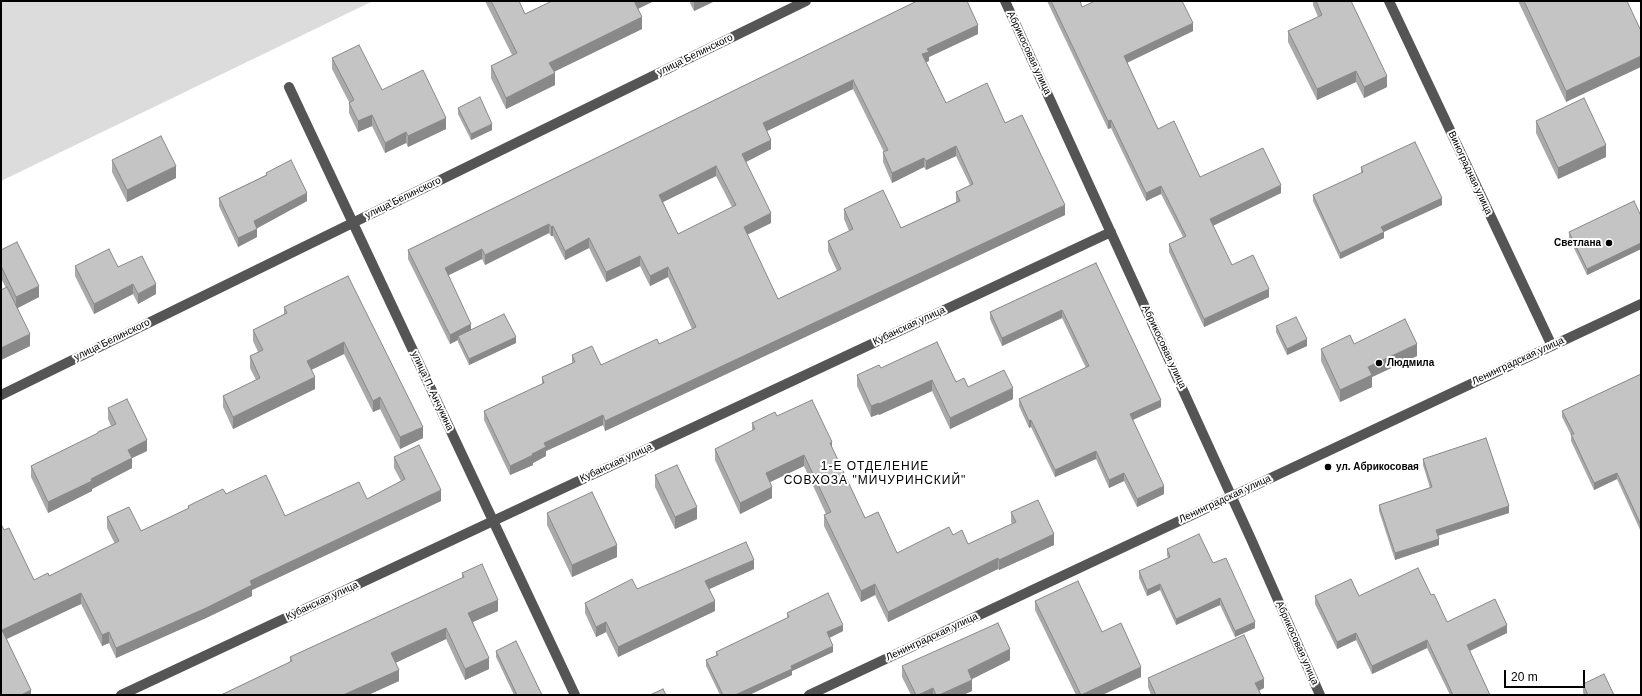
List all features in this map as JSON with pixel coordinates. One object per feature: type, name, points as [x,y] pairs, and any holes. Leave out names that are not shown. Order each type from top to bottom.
[{"type":"street","name":"улица Белинского","points":[[1,395],[806,1]]},
{"type":"street","name":"Абрикосовая улица","points":[[1005,1],[1232,496],[1320,695]]},
{"type":"street","name":"Виноградная улица","points":[[1389,1],[1552,346]]},
{"type":"street","name":"улица П. Анчукина","points":[[288,87],[575,695]]},
{"type":"street","name":"Кубанская улица","points":[[121,695],[1111,232]]},
{"type":"street","name":"Ленинградская улица","points":[[809,695],[1641,304]]},
{"type":"shaded area","points":[[1,1],[373,1],[1,181]]},
{"type":"building","points":[[491,1],[519,1],[525,14],[552,1],[634,1],[642,17],[549,63],[555,73],[506,98],[491,66],[517,53]]},
{"type":"building","points":[[917,1],[967,1],[978,25],[927,49],[929,52],[922,54],[946,103],[987,83],[1005,123],[1022,115],[1065,205],[605,421],[603,415],[544,443],[546,447],[510,466],[484,411],[544,383],[542,377],[575,362],[572,355],[592,346],[601,365],[657,339],[659,344],[696,327],[668,267],[650,276],[640,256],[606,272],[589,238],[565,251],[553,226],[551,227],[549,224],[485,255],[482,249],[445,268],[471,324],[450,335],[408,250]],"holes":[[[853,80],[888,150],[883,152],[892,173],[924,158],[926,161],[956,146],[973,184],[956,192],[960,201],[901,228],[883,190],[844,209],[853,229],[828,241],[841,269],[778,299],[744,227],[771,213],[742,154],[771,140],[763,123]],[[716,166],[736,205],[678,234],[659,195]]]},
{"type":"building","points":[[1051,1],[1080,1],[1082,7],[1095,1],[1182,1],[1193,23],[1124,56],[1158,129],[1174,121],[1200,177],[1263,148],[1281,185],[1210,219],[1232,265],[1253,255],[1269,289],[1204,319],[1169,244],[1186,236],[1161,186],[1146,193],[1111,120],[1108,121]]},
{"type":"building","points":[[1316,1],[1351,1],[1387,76],[1364,87],[1356,71],[1317,89],[1288,31],[1322,15]]},
{"type":"building","points":[[1524,1],[1627,1],[1641,31],[1641,56],[1566,91]]},
{"type":"building","points":[[359,45],[382,90],[423,70],[446,118],[408,136],[406,132],[385,143],[372,115],[358,121],[349,103],[354,100],[332,58]]},
{"type":"building","points":[[480,97],[492,124],[471,134],[458,108]]},
{"type":"building","points":[[1584,98],[1606,145],[1558,168],[1536,121]]},
{"type":"building","points":[[161,136],[176,166],[127,190],[112,160]]},
{"type":"building","points":[[1415,142],[1442,198],[1381,227],[1384,232],[1340,253],[1313,195],[1363,172],[1361,167]]},
{"type":"building","points":[[291,160],[307,193],[254,221],[257,229],[238,238],[219,198],[267,175],[266,173]]},
{"type":"building","points":[[1634,201],[1641,216],[1641,243],[1587,269],[1569,232]]},
{"type":"building","points":[[17,242],[39,286],[16,297],[1,266],[1,250]]},
{"type":"building","points":[[109,249],[118,267],[142,256],[156,284],[138,294],[133,284],[94,304],[75,266]]},
{"type":"building","points":[[1096,263],[1161,400],[1130,414],[1164,486],[1137,499],[1124,473],[1109,480],[1096,451],[1055,470],[1031,420],[1029,421],[1019,399],[1089,366],[1062,310],[1002,338],[990,312]]},
{"type":"building","points":[[348,276],[423,427],[400,437],[380,397],[373,401],[344,342],[307,361],[315,377],[233,417],[223,396],[260,378],[250,356],[263,350],[253,330],[287,313],[284,307]]},
{"type":"building","points":[[7,287],[30,334],[1,348],[1,290]]},
{"type":"building","points":[[504,314],[516,337],[469,359],[458,336]]},
{"type":"building","points":[[1296,317],[1307,339],[1287,349],[1276,326]]},
{"type":"building","points":[[1405,319],[1417,344],[1368,367],[1372,375],[1340,390],[1321,349],[1350,335],[1354,344]]},
{"type":"building","points":[[937,342],[956,382],[964,378],[968,387],[1004,370],[1013,388],[950,418],[932,380],[879,404],[871,406],[857,375],[879,365],[881,368]]},
{"type":"building","points":[[1641,374],[1641,525],[1617,473],[1594,483],[1571,434],[1574,434],[1562,411]]},
{"type":"building","points":[[127,399],[147,440],[128,450],[132,458],[91,479],[92,481],[48,502],[31,466],[116,424],[108,408]]},
{"type":"building","points":[[812,400],[865,518],[878,512],[897,553],[949,527],[953,535],[962,530],[968,544],[1016,522],[1011,512],[1038,500],[1054,534],[999,560],[998,558],[888,612],[875,584],[861,591],[824,515],[831,512],[804,455],[766,473],[772,487],[740,503],[715,449],[755,429],[752,423],[775,412],[777,416]]},
{"type":"building","points":[[1486,438],[1509,506],[1436,530],[1439,539],[1395,553],[1379,505],[1432,487],[1423,459]]},
{"type":"building","points":[[419,445],[441,490],[250,581],[252,585],[206,608],[116,648],[109,632],[102,635],[81,593],[2,630],[31,690],[21,695],[1,695],[1,524],[4,530],[9,528],[34,580],[48,573],[49,576],[119,541],[107,517],[129,507],[141,531],[189,508],[188,506],[223,489],[226,494],[266,475],[285,516],[359,482],[367,499],[405,479],[394,457]]},
{"type":"building","points":[[677,465],[697,507],[675,517],[655,475]]},
{"type":"building","points":[[592,492],[617,545],[572,565],[547,513]]},
{"type":"building","points":[[1199,534],[1213,563],[1226,558],[1255,622],[1235,631],[1220,598],[1176,619],[1160,584],[1147,590],[1139,571],[1170,557],[1167,549]]},
{"type":"building","points":[[746,542],[754,560],[705,581],[715,601],[618,647],[606,622],[596,627],[585,603],[632,579],[637,589]]},
{"type":"building","points":[[482,564],[498,600],[468,613],[489,658],[465,669],[446,628],[391,653],[399,670],[343,695],[221,695],[292,661],[290,657],[464,577],[462,573]]},
{"type":"building","points":[[1418,568],[1431,595],[1434,594],[1447,622],[1495,599],[1507,625],[1467,645],[1490,695],[1453,695],[1427,640],[1372,666],[1356,633],[1337,642],[1315,596],[1351,579],[1359,596]]},
{"type":"building","points":[[1078,581],[1102,632],[1121,623],[1141,667],[1081,695],[1035,601]]},
{"type":"building","points":[[828,593],[843,625],[827,632],[833,646],[791,666],[792,669],[735,695],[723,695],[706,660],[718,655],[716,652],[789,617],[787,613]]},
{"type":"building","points":[[998,623],[1010,649],[968,670],[972,680],[939,695],[936,695],[933,688],[916,695],[902,666]]},
{"type":"building","points":[[1244,635],[1264,679],[1255,683],[1261,695],[1156,695],[1148,678]]},
{"type":"building","points":[[516,641],[542,695],[517,695],[496,651]]},
{"type":"building","points":[[1604,674],[1614,695],[1588,695],[1583,684]]},
{"type":"building","points":[[663,689],[666,695],[650,695]]},
{"type":"place","name":"Светлана","points":[[1609,243]]},
{"type":"place","name":"Людмила","points":[[1379,363]]},
{"type":"place","name":"ул. Абрикосовая","points":[[1328,467]]},
{"type":"district","name":"1-Е ОТДЕЛЕНИЕ СОВХОЗА \"МИЧУРИНСКИЙ\"","points":[[875,474]]}]
